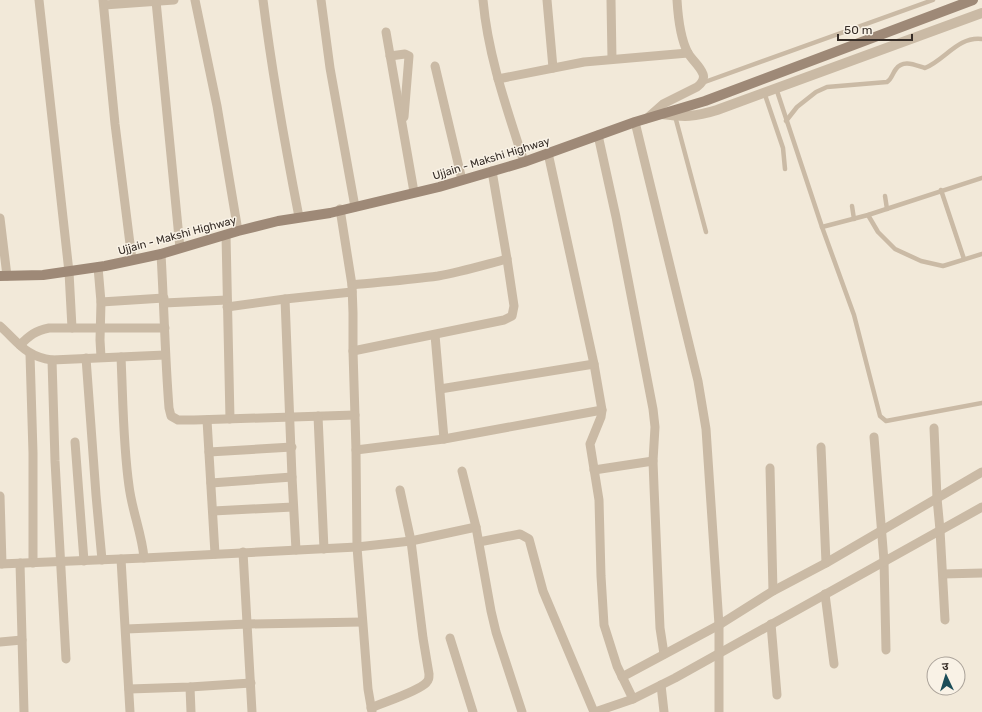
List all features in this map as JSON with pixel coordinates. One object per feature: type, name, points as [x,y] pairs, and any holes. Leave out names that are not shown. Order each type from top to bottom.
[{"type":"main road","name":"Ujjain - Makshi Highway","points":[[3,276],[43,276],[98,267],[161,254],[238,231],[299,217],[330,213],[340,209],[355,207],[439,187],[524,162],[635,122],[704,102],[973,0]]},
{"type":"street","points":[[39,0],[69,272],[72,328]]},
{"type":"street","points":[[132,260],[117,146],[103,2],[174,0]]},
{"type":"street","points":[[195,0],[217,106],[238,231]]},
{"type":"street","points":[[263,0],[277,95],[299,217]]},
{"type":"street","points":[[321,0],[330,68],[355,207]]},
{"type":"street","points":[[483,0],[490,49],[524,162]]},
{"type":"street","points":[[547,0],[553,68]]},
{"type":"street","points":[[611,0],[612,59]]},
{"type":"street","points":[[645,120],[663,104],[702,83],[703,74],[688,52],[681,32],[677,0]]},
{"type":"street","points":[[156,1],[180,248]]},
{"type":"street","points":[[662,114],[687,117],[701,115],[982,13]]},
{"type":"street","points":[[386,32],[414,192]]},
{"type":"street","points":[[498,79],[553,68],[612,59],[688,52]]},
{"type":"street","points":[[390,56],[405,54],[409,56],[404,128]]},
{"type":"street","points":[[435,66],[462,180]]},
{"type":"street","points":[[635,122],[698,381],[707,444],[719,625],[719,712]]},
{"type":"street","points":[[598,135],[616,217],[653,409],[655,427],[653,461],[660,628],[664,654]]},
{"type":"street","points":[[548,153],[594,364],[602,410],[601,418],[590,444],[599,500],[604,625],[608,643],[633,699]]},
{"type":"street","points":[[353,351],[504,320],[512,316],[514,306],[492,171]]},
{"type":"street","points":[[340,209],[352,288],[357,547],[362,622],[372,710],[418,688],[429,679],[411,541],[400,490]]},
{"type":"street","points":[[0,218],[3,276]]},
{"type":"street","points":[[226,235],[230,419]]},
{"type":"street","points":[[161,254],[165,355],[169,408],[171,416],[178,420],[207,420],[355,415]]},
{"type":"street","points":[[101,302],[164,300],[227,303],[286,299],[438,276],[468,270],[507,259]]},
{"type":"street","points":[[98,267],[101,302],[101,358]]},
{"type":"street","points":[[286,299],[293,507],[296,550]]},
{"type":"street","points":[[0,326],[20,346],[30,354],[40,359],[52,360],[165,355]]},
{"type":"street","points":[[20,346],[30,335],[38,330],[49,328],[165,328]]},
{"type":"street","points":[[435,335],[444,439]]},
{"type":"street","points":[[30,354],[33,461],[32,563]]},
{"type":"street","points":[[121,357],[129,485],[135,518],[143,544],[144,558]]},
{"type":"street","points":[[86,358],[102,560]]},
{"type":"street","points":[[52,360],[54,453],[66,659]]},
{"type":"street","points":[[440,389],[594,364]]},
{"type":"street","points":[[356,450],[444,439],[602,410]]},
{"type":"street","points":[[318,416],[324,549]]},
{"type":"street","points":[[207,420],[215,554]]},
{"type":"street","points":[[934,428],[945,620]]},
{"type":"street","points":[[874,437],[884,561],[886,650]]},
{"type":"street","points":[[75,442],[84,561]]},
{"type":"street","points":[[210,452],[292,447]]},
{"type":"street","points":[[821,447],[826,563]]},
{"type":"street","points":[[594,470],[653,461]]},
{"type":"street","points":[[770,468],[773,591]]},
{"type":"street","points":[[462,471],[476,527],[494,625],[522,712]]},
{"type":"street","points":[[622,677],[719,625],[773,591],[826,563],[982,472]]},
{"type":"street","points":[[211,483],[292,478]]},
{"type":"street","points":[[0,496],[1,564],[357,547],[411,541],[476,527]]},
{"type":"street","points":[[213,511],[293,507]]},
{"type":"street","points":[[479,542],[520,534],[529,539],[543,591],[595,712],[633,699],[661,685],[982,507]]},
{"type":"street","points":[[243,552],[252,712]]},
{"type":"street","points":[[121,559],[130,712]]},
{"type":"street","points":[[20,563],[24,712]]},
{"type":"street","points":[[943,574],[982,573]]},
{"type":"street","points":[[825,594],[834,664]]},
{"type":"street","points":[[126,628],[362,622]]},
{"type":"street","points":[[771,624],[777,695]]},
{"type":"street","points":[[450,638],[473,712]]},
{"type":"street","points":[[0,642],[22,640]]},
{"type":"street","points":[[129,689],[251,683]]},
{"type":"street","points":[[661,685],[664,712]]},
{"type":"street","points":[[190,687],[191,712]]},
{"type":"lane","points":[[702,83],[838,36],[933,0]]},
{"type":"lane","points":[[786,121],[797,106],[816,92],[827,87],[887,82],[891,79],[896,68],[900,65],[906,63],[925,68],[963,42],[978,38],[982,39]]},
{"type":"lane","points":[[776,88],[822,227],[854,315],[880,416],[886,421],[982,403]]},
{"type":"lane","points":[[764,92],[783,148],[785,168]]},
{"type":"lane","points":[[675,116],[706,232]]},
{"type":"lane","points":[[822,227],[868,215],[941,190],[982,178]]},
{"type":"lane","points":[[941,190],[964,259]]},
{"type":"lane","points":[[885,196],[887,209]]},
{"type":"lane","points":[[852,206],[854,219]]},
{"type":"lane","points":[[868,215],[878,232],[895,249],[921,261],[943,266],[982,254]]}]
